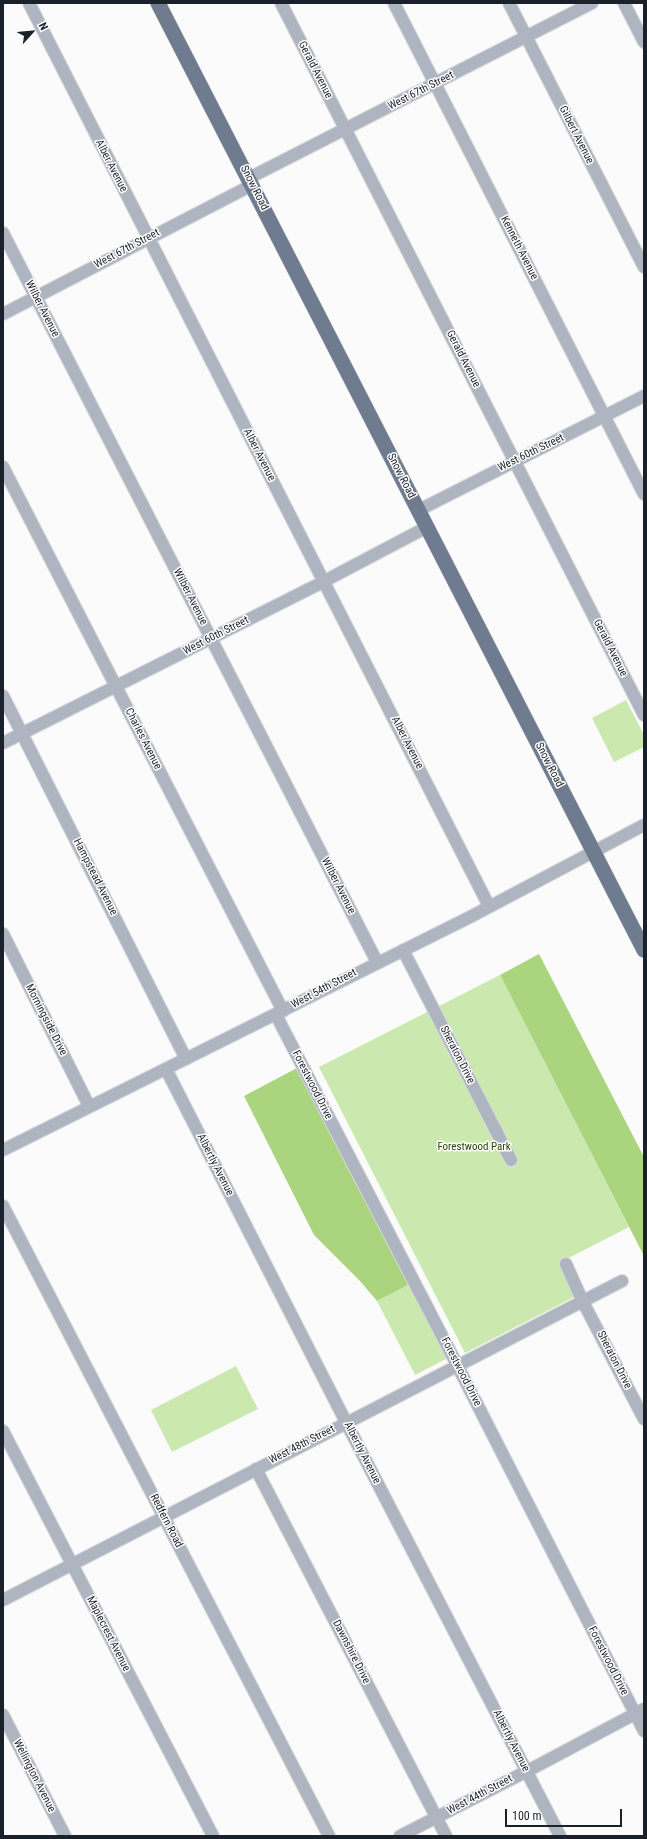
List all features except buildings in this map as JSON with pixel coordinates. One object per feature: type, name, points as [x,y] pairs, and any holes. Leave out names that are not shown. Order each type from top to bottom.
[{"type":"main road","name":"Snow Road","points":[[158,3],[644,950]]},
{"type":"street","name":"Alber Avenue","points":[[29,3],[489,906]]},
{"type":"street","name":"Gerald Avenue","points":[[281,3],[644,715]]},
{"type":"street","name":"Kenneth Avenue","points":[[394,3],[644,494]]},
{"type":"street","name":"Gilbert Avenue","points":[[509,3],[644,267]]},
{"type":"street","name":"West 67th Street","points":[[3,314],[148,238],[345,129],[592,3]]},
{"type":"street","points":[[624,3],[644,42]]},
{"type":"street","name":"Wilber Avenue","points":[[3,233],[377,962]]},
{"type":"street","name":"West 60th Street","points":[[419,510],[644,396]]},
{"type":"street","name":"Charles Avenue","points":[[3,467],[116,686],[279,1013]]},
{"type":"street","name":"West 60th Street","points":[[3,743],[324,581],[427,527]]},
{"type":"street","name":"Hampstead Avenue","points":[[3,696],[186,1059]]},
{"type":"street","name":"West 54th Street","points":[[3,1150],[279,1013],[644,825]]},
{"type":"street","name":"Morningside Drive","points":[[3,934],[89,1106]]},
{"type":"street","name":"Sheraton Drive","points":[[403,950],[511,1160]]},
{"type":"street","name":"Forestwood Drive","points":[[279,1013],[458,1366],[639,1711],[644,1731]]},
{"type":"street","name":"Albertly Avenue","points":[[166,1069],[346,1423],[560,1836]]},
{"type":"street","name":"Redfern Road","points":[[3,1206],[330,1836]]},
{"type":"street","name":"Sheraton Drive","points":[[566,1264],[583,1302],[644,1419]]},
{"type":"street","name":"West 48th Street","points":[[3,1600],[165,1518],[256,1469],[622,1281]]},
{"type":"street","name":"Maplecrest Avenue","points":[[3,1431],[212,1836]]},
{"type":"street","name":"Dawnshire Drive","points":[[256,1469],[446,1836]]},
{"type":"street","name":"West 44th Street","points":[[400,1836],[639,1711]]},
{"type":"street","name":"Wellington Avenue","points":[[3,1715],[66,1836]]},
{"type":"green space","points":[[626,700],[644,735],[644,747],[614,762],[592,718]]},
{"type":"green space","points":[[539,954],[644,1157],[644,1256],[500,975]]},
{"type":"green space","name":"Forestwood Park","points":[[500,975],[629,1227],[561,1262],[578,1295],[465,1353],[319,1067]]},
{"type":"green space","points":[[297,1068],[410,1284],[377,1301],[360,1281],[314,1235],[244,1096]]},
{"type":"green space","points":[[410,1284],[448,1358],[415,1375],[377,1301]]},
{"type":"green space","points":[[236,1366],[258,1409],[172,1452],[151,1410]]}]
